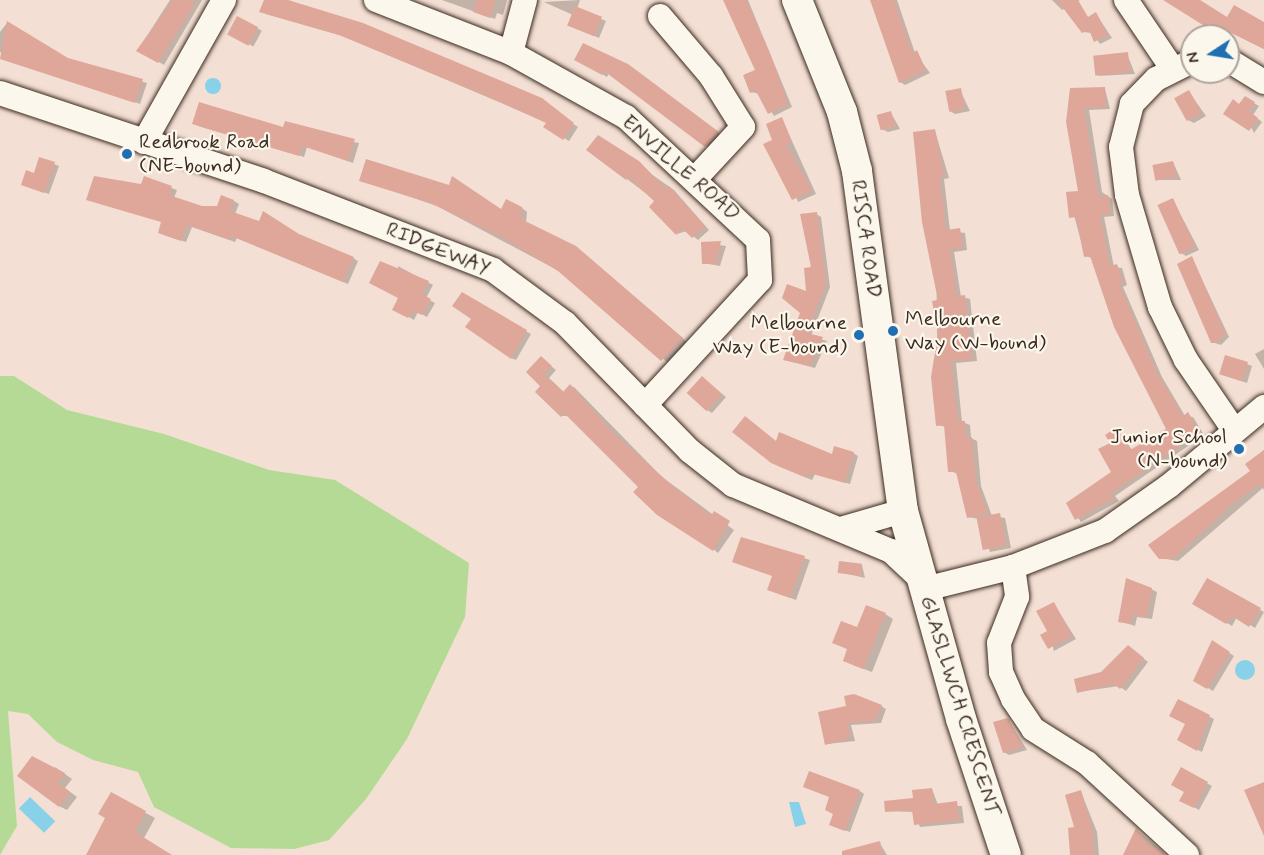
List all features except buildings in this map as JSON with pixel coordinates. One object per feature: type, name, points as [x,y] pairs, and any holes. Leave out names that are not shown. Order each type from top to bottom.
[{"type":"main road","name":"RISCA ROAD","points":[[797,0],[842,112],[857,171],[903,511],[921,576]]},
{"type":"main road","name":"GLASLLWCH CRESCENT","points":[[921,576],[1006,855]]},
{"type":"street","points":[[144,142],[224,0]]},
{"type":"street","name":"ENVILLE ROAD","points":[[376,0],[511,53],[626,117],[696,178],[758,240],[760,280],[645,405]]},
{"type":"street","points":[[511,53],[525,0]]},
{"type":"street","points":[[1126,0],[1180,63]]},
{"type":"street","points":[[660,16],[711,76],[743,128],[696,178]]},
{"type":"street","points":[[1180,67],[1132,104],[1121,147],[1127,195],[1160,307],[1186,360],[1234,430]]},
{"type":"street","points":[[1240,67],[1264,82]]},
{"type":"street","name":"RIDGEWAY","points":[[0,93],[264,181],[493,270],[565,323],[645,405],[733,485],[844,528],[891,551],[921,576]]},
{"type":"street","points":[[921,576],[1013,567],[1075,546],[1125,519],[1264,407]]},
{"type":"street","points":[[844,528],[903,511]]},
{"type":"street","points":[[1013,567],[1017,597],[999,643],[1000,672],[1013,699],[1033,729],[1087,763],[1187,855]]},
{"type":"green space","points":[[0,376],[14,376],[67,410],[164,434],[269,470],[335,480],[469,563],[465,617],[407,739],[366,799],[329,840],[294,849],[231,848],[154,807],[138,772],[93,760],[57,742],[28,714],[8,711],[17,826],[0,855]]},
{"type":"water","points":[[213,78],[219,80],[221,86],[219,92],[213,94],[207,92],[205,86],[207,80]]},
{"type":"water","points":[[1245,660],[1252,663],[1255,670],[1252,677],[1245,680],[1238,677],[1235,670],[1238,663]]},
{"type":"water","points":[[30,797],[55,821],[44,833],[19,809]]},
{"type":"water","points":[[789,802],[799,802],[806,824],[795,827]]},
{"type":"place","name":"Redbrook Road (NE-bound)","points":[[127,154]]},
{"type":"place","name":"Melbourne Way (W-bound)","points":[[893,331]]},
{"type":"place","name":"Melbourne Way (E-bound)","points":[[859,335]]},
{"type":"place","name":"Junior School (N-bound)","points":[[1239,449]]}]
